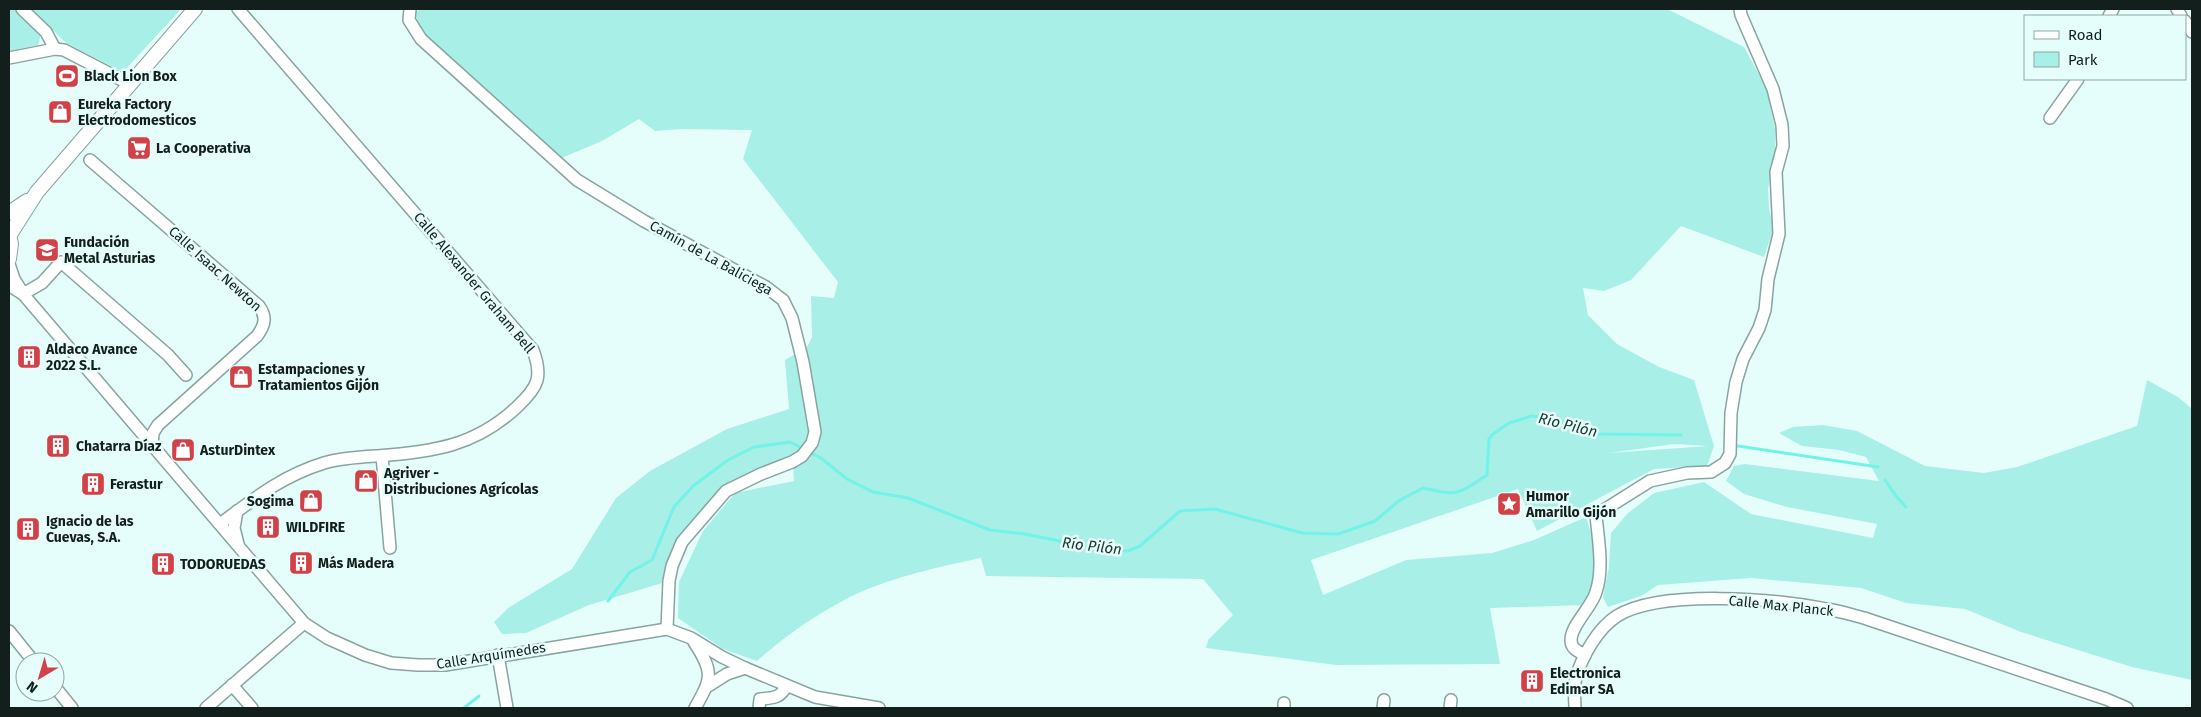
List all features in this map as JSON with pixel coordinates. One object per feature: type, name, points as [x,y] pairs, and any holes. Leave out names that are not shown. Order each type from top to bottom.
[{"type":"street","points":[[22,9],[46,32],[55,50]]},
{"type":"street","points":[[9,259],[11,252],[9,236],[37,192],[195,9]]},
{"type":"street","name":"Calle Alexander Graham Bell","points":[[220,524],[280,480],[296,472],[327,462],[446,448],[473,439],[508,416],[531,394],[538,381],[538,363],[533,350],[238,9]]},
{"type":"street","name":"Camín de La Baliciega","points":[[410,9],[409,20],[421,39],[577,180],[644,221],[766,287],[783,300],[792,318],[803,362],[815,432],[812,443],[802,456],[792,462],[726,491],[682,542],[672,566],[669,581],[667,629]]},
{"type":"street","points":[[1585,655],[1574,649],[1570,642],[1572,633],[1596,595],[1600,567],[1596,515],[1650,481],[1687,473],[1711,472],[1726,463],[1730,454],[1731,413],[1736,382],[1743,359],[1759,328],[1765,310],[1768,278],[1779,234],[1776,172],[1783,146],[1782,132],[1773,89],[1740,15],[1740,9]]},
{"type":"street","points":[[9,58],[55,50],[72,53],[129,85]]},
{"type":"street","points":[[2050,118],[2077,80]]},
{"type":"street","name":"Calle Isaac Newton","points":[[90,160],[259,306],[265,314],[264,327],[257,336],[158,426]]},
{"type":"street","points":[[9,213],[37,192]]},
{"type":"street","points":[[9,264],[14,279],[23,294],[42,283],[61,262],[168,355],[186,375]]},
{"type":"street","name":"Calle Arquímedes","points":[[9,285],[23,294],[134,427],[304,623],[327,638],[365,655],[391,663],[445,665],[667,629],[691,638],[744,668],[815,697],[879,708]]},
{"type":"street","points":[[134,427],[158,426]]},
{"type":"street","points":[[152,447],[154,433],[158,426]]},
{"type":"street","points":[[382,456],[390,548]]},
{"type":"street","points":[[205,508],[223,512],[237,511],[234,528],[239,547]]},
{"type":"street","name":"Calle Max Planck","points":[[1575,708],[1575,679],[1585,655],[1595,639],[1617,616],[1639,606],[1668,600],[1748,600],[1827,609],[1864,618],[2106,699],[2127,708]]},
{"type":"street","points":[[206,708],[304,623]]},
{"type":"street","points":[[9,631],[26,652]]},
{"type":"street","points":[[691,638],[706,660],[709,677],[708,686],[695,708]]},
{"type":"street","points":[[498,655],[507,708]]},
{"type":"street","points":[[708,686],[726,674],[744,668]]},
{"type":"street","points":[[232,685],[252,708]]},
{"type":"street","points":[[759,708],[760,699],[776,698],[783,693],[786,686]]},
{"type":"green space","points":[[9,9],[15,9],[41,34],[38,45],[9,51]]},
{"type":"green space","points":[[31,9],[181,9],[123,72],[66,43]]},
{"type":"green space","points":[[421,9],[1667,9],[1744,47],[1766,88],[1775,129],[1775,158],[1768,188],[1769,209],[1774,227],[1764,257],[1681,226],[1631,280],[1604,291],[1583,288],[1588,315],[1617,344],[1659,367],[1694,380],[1714,446],[1707,466],[1654,469],[1537,531],[1518,489],[1311,560],[1323,595],[1406,560],[1492,553],[1534,540],[1586,517],[1593,542],[1595,570],[1592,587],[1584,605],[1490,608],[1500,664],[1336,665],[1206,648],[1208,640],[1233,615],[1203,579],[986,576],[981,558],[932,569],[867,589],[827,610],[802,626],[757,661],[723,649],[678,618],[679,582],[703,531],[735,493],[794,481],[793,463],[733,487],[671,554],[669,581],[589,605],[526,633],[502,634],[494,622],[508,608],[572,569],[616,498],[650,471],[727,429],[789,409],[785,360],[807,347],[812,337],[811,296],[834,298],[838,282],[743,159],[752,130],[682,129],[655,131],[639,119],[602,141],[559,159],[418,28],[416,12]],"holes":[[[1674,444],[1708,446],[1609,453]]]},
{"type":"green space","points":[[2147,380],[2178,397],[2192,409],[2192,680],[2132,667],[2021,632],[1965,609],[1906,603],[1861,588],[1751,578],[1658,585],[1641,596],[1608,607],[1603,597],[1609,567],[1611,533],[1627,514],[1654,493],[1704,482],[1751,514],[1873,538],[1877,524],[1787,507],[1744,494],[1726,481],[1734,466],[1745,464],[1879,481],[1866,457],[1839,450],[1802,446],[1779,433],[1793,427],[1823,425],[1857,431],[1925,466],[1984,473],[2017,467],[2137,426]]},
{"type":"waterway","name":"Río Pilón","points":[[608,601],[630,572],[652,560],[674,507],[693,486],[728,460],[754,447],[790,442],[821,458],[847,479],[873,492],[908,498],[990,530],[1025,534],[1104,550],[1128,551],[1140,546],[1180,511],[1215,509],[1302,533],[1338,534],[1375,521],[1400,500],[1423,488],[1451,493],[1469,487],[1487,475],[1489,439],[1493,434],[1509,423],[1532,416],[1557,420],[1590,434],[1681,435]]},
{"type":"waterway","name":"Río Pilón","points":[[1738,446],[1878,467]]},
{"type":"waterway","name":"Río Pilón","points":[[1885,480],[1906,507]]},
{"type":"waterway","name":"Río Pilón","points":[[464,708],[479,696]]},
{"type":"place","name":"Black Lion Box","points":[[67,76]]},
{"type":"place","name":"Eureka Factory Electrodomesticos","points":[[60,112]]},
{"type":"place","name":"La Cooperativa","points":[[139,148]]},
{"type":"place","name":"Fundación Metal Asturias","points":[[47,250]]},
{"type":"place","name":"Aldaco Avance 2022 S.L.","points":[[29,357]]},
{"type":"place","name":"Estampaciones y Tratamientos Gijón","points":[[241,377]]},
{"type":"place","name":"Chatarra Díaz","points":[[58,446]]},
{"type":"place","name":"AsturDintex","points":[[183,450]]},
{"type":"place","name":"Agriver - Distribuciones Agrícolas","points":[[366,481]]},
{"type":"place","name":"Ferastur","points":[[93,484]]},
{"type":"place","name":"Sogima","points":[[311,501]]},
{"type":"place","name":"Humor Amarillo Gijón","points":[[1509,504]]},
{"type":"place","name":"WILDFIRE","points":[[268,527]]},
{"type":"place","name":"Ignacio de las Cuevas, S.A.","points":[[28,529]]},
{"type":"place","name":"Más Madera","points":[[301,563]]},
{"type":"place","name":"TODORUEDAS","points":[[163,564]]},
{"type":"place","name":"Electronica Edimar SA","points":[[1532,681]]}]
